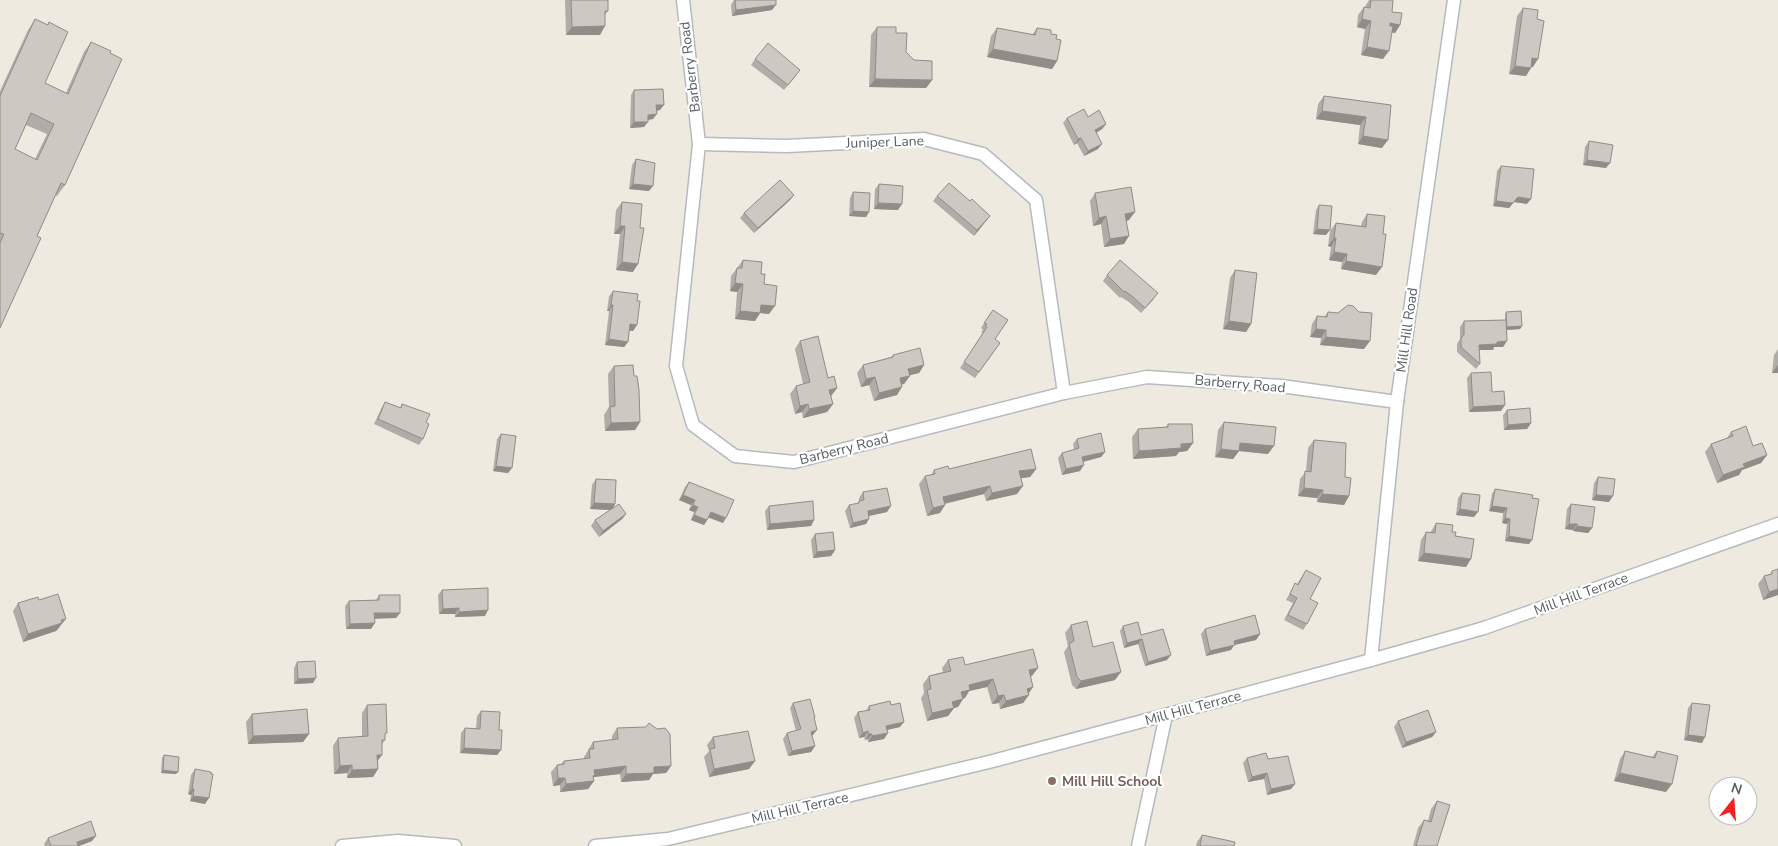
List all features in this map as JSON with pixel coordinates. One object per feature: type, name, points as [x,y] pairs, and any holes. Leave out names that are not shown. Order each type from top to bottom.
[{"type":"street","name":"Barberry Road","points":[[683,0],[699,144],[676,366],[693,425],[735,456],[794,462],[1064,393],[1147,377],[1281,386],[1397,402]]},
{"type":"street","name":"Mill Hill Road","points":[[1371,660],[1397,402],[1454,0]]},
{"type":"street","name":"Juniper Lane","points":[[699,144],[787,146],[924,139],[983,154],[1036,200],[1064,393]]},
{"type":"street","name":"Mill Hill Terrace","points":[[595,846],[668,839],[993,762],[1371,660],[1484,628],[1778,524]]},
{"type":"street","points":[[1138,846],[1166,715]]},
{"type":"street","points":[[342,846],[398,841],[455,846]]},
{"type":"building","points":[[571,0],[608,0],[608,11],[605,11],[605,26],[572,27]]},
{"type":"building","points":[[735,0],[776,0],[776,5],[736,10]]},
{"type":"building","points":[[1371,0],[1393,0],[1392,12],[1402,13],[1400,25],[1390,23],[1390,26],[1393,26],[1389,51],[1367,47],[1371,21],[1362,19],[1364,7],[1370,8]]},
{"type":"building","points":[[1523,8],[1538,10],[1537,19],[1544,21],[1538,59],[1532,58],[1531,68],[1515,66]]},
{"type":"building","points":[[35,19],[48,25],[49,22],[68,32],[45,83],[68,94],[91,42],[111,51],[110,53],[122,59],[65,185],[61,183],[37,236],[41,238],[0,328],[0,243],[4,234],[0,233],[0,96]],"holes":[[[31,113],[54,124],[37,160],[15,149]]]},
{"type":"building","points":[[877,27],[896,27],[896,33],[907,33],[906,52],[914,60],[932,61],[932,80],[875,79]]},
{"type":"building","points":[[997,28],[1035,35],[1037,28],[1051,30],[1051,34],[1057,35],[1056,39],[1061,40],[1057,61],[993,49]]},
{"type":"building","points":[[768,43],[800,70],[788,85],[755,59]]},
{"type":"building","points":[[663,89],[664,105],[656,105],[657,114],[648,115],[648,122],[634,122],[634,90]]},
{"type":"building","points":[[1324,96],[1391,105],[1388,140],[1363,136],[1366,117],[1322,111]]},
{"type":"building","points":[[1084,109],[1088,117],[1099,110],[1106,124],[1095,130],[1102,144],[1088,151],[1081,138],[1078,139],[1067,118]]},
{"type":"building","points":[[1589,141],[1613,145],[1610,163],[1587,160]]},
{"type":"building","points":[[636,159],[655,163],[653,186],[633,184]]},
{"type":"building","points":[[1501,166],[1534,169],[1531,199],[1518,197],[1513,203],[1496,201]]},
{"type":"building","points":[[780,180],[794,195],[758,228],[744,213]]},
{"type":"building","points":[[949,183],[970,201],[972,199],[990,216],[977,230],[937,196]]},
{"type":"building","points":[[879,184],[903,186],[902,204],[878,203]]},
{"type":"building","points":[[1131,187],[1135,212],[1125,214],[1129,236],[1110,239],[1106,216],[1099,218],[1095,193]]},
{"type":"building","points":[[853,192],[870,193],[869,212],[853,211]]},
{"type":"building","points":[[622,202],[642,204],[640,228],[644,228],[638,264],[622,262],[625,226],[620,226]]},
{"type":"building","points":[[1319,205],[1332,206],[1330,230],[1317,229]]},
{"type":"building","points":[[1367,214],[1385,216],[1383,234],[1386,234],[1382,267],[1346,261],[1347,254],[1334,252],[1336,223],[1366,227]]},
{"type":"building","points":[[743,260],[762,262],[761,274],[765,274],[764,284],[777,286],[775,306],[761,305],[760,313],[740,311],[743,284],[735,283],[737,268],[742,268]]},
{"type":"building","points":[[1120,260],[1158,293],[1145,308],[1124,292],[1107,275]]},
{"type":"building","points":[[1235,270],[1257,273],[1251,324],[1229,321]]},
{"type":"building","points":[[613,291],[638,294],[637,301],[640,301],[637,325],[630,324],[628,342],[609,339]]},
{"type":"building","points":[[1348,305],[1353,306],[1359,312],[1372,313],[1370,341],[1326,337],[1326,330],[1316,329],[1317,316],[1327,317],[1328,312],[1338,313]]},
{"type":"building","points":[[993,310],[1008,320],[995,339],[1000,343],[979,372],[964,362],[987,327],[985,326],[987,324],[984,323]]},
{"type":"building","points":[[1521,311],[1522,326],[1507,327],[1506,312]]},
{"type":"building","points":[[1506,320],[1507,341],[1497,342],[1497,344],[1479,345],[1480,364],[1461,347],[1461,338],[1464,335],[1464,321]]},
{"type":"building","points":[[818,336],[828,378],[834,376],[837,388],[829,390],[833,404],[809,409],[808,404],[800,406],[796,386],[810,382],[800,341]]},
{"type":"building","points":[[920,348],[924,365],[908,369],[910,376],[900,378],[902,387],[879,393],[875,377],[866,379],[863,365]]},
{"type":"building","points":[[633,365],[634,376],[637,376],[639,390],[640,422],[611,423],[610,407],[615,406],[614,366]]},
{"type":"building","points":[[1491,372],[1492,392],[1504,391],[1505,405],[1473,407],[1471,373]]},
{"type":"building","points":[[385,402],[401,408],[402,404],[430,414],[426,422],[429,424],[423,439],[378,419]]},
{"type":"building","points":[[1530,408],[1531,423],[1508,425],[1507,410]]},
{"type":"building","points":[[1224,422],[1276,427],[1274,446],[1240,443],[1239,451],[1221,449]]},
{"type":"building","points":[[1168,424],[1192,424],[1193,443],[1181,444],[1181,448],[1139,451],[1138,429],[1168,427]]},
{"type":"building","points":[[1746,426],[1753,446],[1762,443],[1767,455],[1743,464],[1745,467],[1723,475],[1711,444],[1733,436],[1731,432]]},
{"type":"building","points":[[1101,433],[1105,452],[1082,457],[1084,465],[1066,469],[1062,453],[1079,448],[1077,439]]},
{"type":"building","points":[[501,434],[516,436],[512,468],[496,466]]},
{"type":"building","points":[[1314,440],[1346,443],[1345,477],[1351,478],[1349,496],[1322,494],[1323,490],[1304,488],[1305,471],[1311,472]]},
{"type":"building","points":[[1031,449],[1036,469],[1019,471],[1023,486],[992,493],[990,486],[943,497],[945,505],[933,508],[925,476],[935,474],[934,470],[948,466],[949,469]]},
{"type":"building","points":[[1598,477],[1615,479],[1613,496],[1596,495]]},
{"type":"building","points":[[596,479],[616,480],[615,504],[594,503]]},
{"type":"building","points":[[689,482],[734,500],[726,518],[711,512],[707,520],[694,515],[698,507],[693,505],[695,500],[683,495]]},
{"type":"building","points":[[887,488],[891,506],[868,511],[869,519],[853,523],[849,505],[864,500],[863,492]]},
{"type":"building","points":[[1495,489],[1533,495],[1532,498],[1539,499],[1532,540],[1509,536],[1510,519],[1505,518],[1507,508],[1492,506]]},
{"type":"building","points":[[1462,493],[1480,495],[1478,512],[1460,509]]},
{"type":"building","points":[[813,501],[814,520],[770,524],[769,506]]},
{"type":"building","points":[[619,504],[626,514],[603,531],[595,520]]},
{"type":"building","points":[[1571,504],[1595,507],[1592,528],[1569,524]]},
{"type":"building","points":[[1436,523],[1453,525],[1452,532],[1456,532],[1455,536],[1474,539],[1471,559],[1424,553],[1426,532],[1435,533]]},
{"type":"building","points":[[833,532],[835,550],[817,552],[815,534]]},
{"type":"building","points":[[1778,569],[1778,589],[1769,592],[1764,576],[1772,574],[1772,571]]},
{"type":"building","points":[[1306,570],[1321,578],[1310,599],[1318,603],[1307,624],[1288,615],[1297,598],[1290,594],[1295,583],[1298,585]]},
{"type":"building","points":[[488,588],[488,610],[459,612],[459,608],[443,609],[442,590]]},
{"type":"building","points":[[58,594],[66,619],[61,620],[62,623],[28,634],[18,603],[38,597],[39,600]]},
{"type":"building","points":[[379,595],[400,595],[400,613],[374,613],[375,623],[350,624],[349,601],[379,600]]},
{"type":"building","points":[[1255,615],[1260,634],[1234,641],[1235,645],[1210,651],[1205,629]]},
{"type":"building","points":[[1087,621],[1093,647],[1113,642],[1121,672],[1081,681],[1077,677],[1069,644],[1074,641],[1071,625]]},
{"type":"building","points":[[1138,622],[1141,635],[1163,629],[1171,655],[1148,662],[1142,639],[1127,643],[1123,626]]},
{"type":"building","points":[[1033,649],[1038,668],[1029,670],[1033,687],[1027,689],[1029,695],[1006,701],[1004,695],[998,696],[993,679],[969,685],[970,690],[961,692],[963,699],[952,702],[954,708],[932,713],[927,690],[931,689],[929,676],[951,671],[948,660],[963,657],[965,665]]},
{"type":"building","points":[[315,661],[316,678],[298,679],[297,662]]},
{"type":"building","points":[[810,699],[817,730],[811,732],[815,746],[792,751],[787,733],[801,729],[793,703]]},
{"type":"building","points":[[890,701],[891,705],[900,703],[904,722],[886,726],[888,733],[872,736],[868,731],[863,733],[858,712],[870,710],[869,706]]},
{"type":"building","points":[[1692,703],[1710,705],[1705,737],[1688,735]]},
{"type":"building","points":[[386,704],[387,733],[385,733],[385,740],[382,740],[382,755],[377,755],[378,769],[352,770],[352,765],[340,766],[338,738],[368,736],[367,705]]},
{"type":"building","points":[[307,709],[309,734],[253,736],[252,714]]},
{"type":"building","points":[[1428,710],[1436,732],[1406,742],[1398,721]]},
{"type":"building","points":[[481,711],[500,712],[499,730],[502,730],[501,750],[464,748],[465,728],[480,729]]},
{"type":"building","points":[[649,723],[657,729],[665,728],[670,734],[671,766],[654,767],[654,773],[626,774],[626,766],[594,770],[594,781],[566,784],[565,778],[558,778],[557,765],[564,764],[564,761],[590,758],[589,749],[594,749],[593,742],[618,739],[617,728],[646,727]]},
{"type":"building","points":[[748,731],[755,761],[714,769],[710,749],[715,748],[713,737]]},
{"type":"building","points":[[1625,751],[1655,758],[1657,751],[1678,756],[1672,784],[1620,773]]},
{"type":"building","points":[[1266,753],[1268,759],[1288,756],[1295,784],[1271,789],[1267,773],[1252,777],[1247,758]]},
{"type":"building","points":[[164,755],[179,757],[178,772],[163,770]]},
{"type":"building","points":[[195,769],[213,774],[209,798],[193,796],[194,789],[192,789]]},
{"type":"building","points":[[1437,801],[1450,805],[1437,846],[1416,846],[1424,820],[1431,822]]},
{"type":"building","points":[[91,821],[96,836],[77,842],[78,846],[51,846],[48,838]]},
{"type":"building","points":[[1202,835],[1235,842],[1234,846],[1200,846]]},
{"type":"place","name":"Mill Hill School","points":[[1052,781]]}]
